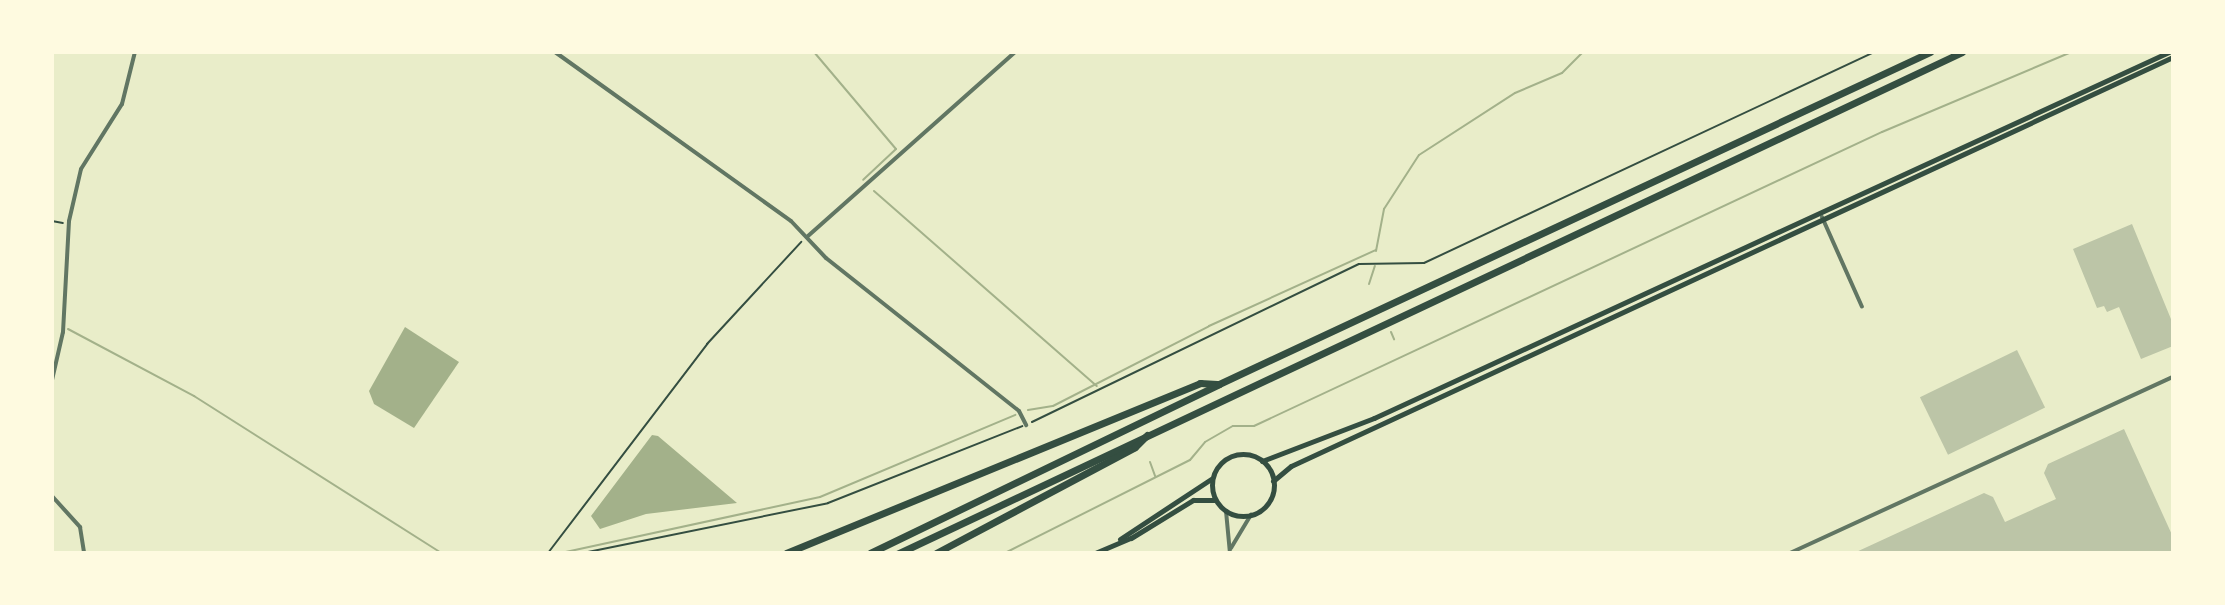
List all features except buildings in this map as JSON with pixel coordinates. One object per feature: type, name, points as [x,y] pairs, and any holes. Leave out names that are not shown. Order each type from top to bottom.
[{"type":"highway","points":[[870,553],[1219,384],[1930,52]]},
{"type":"highway","points":[[899,553],[1152,430],[1962,52]]},
{"type":"highway","points":[[786,553],[1200,383],[1219,384]]},
{"type":"highway","points":[[936,553],[1135,447],[1152,430]]},
{"type":"main road","points":[[1116,543],[1213,476],[1234,456],[1262,461],[1374,418],[2169,52]]},
{"type":"main road","points":[[1213,476],[1216,500],[1226,511],[1251,515],[1269,500],[1273,481],[1291,466],[1822,217],[2173,57]]},
{"type":"main road","points":[[1262,461],[1273,481]]},
{"type":"main road","points":[[1095,553],[1193,500],[1216,500]]},
{"type":"street","points":[[52,380],[63,332],[69,221],[81,169],[122,104],[135,52]]},
{"type":"street","points":[[555,52],[808,236],[826,258],[1019,411],[1026,425]]},
{"type":"street","points":[[808,236],[1015,52]]},
{"type":"street","points":[[1822,217],[1862,307]]},
{"type":"street","points":[[1790,553],[2173,377]]},
{"type":"street","points":[[52,496],[80,527],[84,553]]},
{"type":"street","points":[[1226,511],[1230,552]]},
{"type":"street","points":[[1230,552],[1251,515]]},
{"type":"path","points":[[583,553],[828,503],[1026,425],[1359,264],[1424,263],[1874,52]]},
{"type":"path","points":[[52,221],[69,221]]},
{"type":"path","points":[[548,553],[707,344],[760,281],[808,236]]},
{"type":"shaded area","points":[[405,327],[459,362],[414,428],[374,404],[369,391]]},
{"type":"shaded area","points":[[652,435],[658,436],[737,503],[646,514],[600,529],[591,516]]},
{"type":"waterway","points":[[814,52],[896,149],[863,180]]},
{"type":"waterway","points":[[1376,251],[1384,209],[1419,155],[1515,93],[1562,73],[1583,52]]},
{"type":"waterway","points":[[1005,553],[1190,460],[1205,442],[1233,426],[1254,426],[1882,132],[2071,52]]},
{"type":"waterway","points":[[874,191],[1097,386]]},
{"type":"waterway","points":[[1028,410],[1053,406],[1209,326],[1376,250]]},
{"type":"waterway","points":[[1369,284],[1375,266]]},
{"type":"waterway","points":[[68,329],[194,396],[441,553]]},
{"type":"waterway","points":[[1391,332],[1394,339]]},
{"type":"waterway","points":[[561,553],[820,497],[1015,415]]},
{"type":"waterway","points":[[1150,462],[1155,476]]}]
